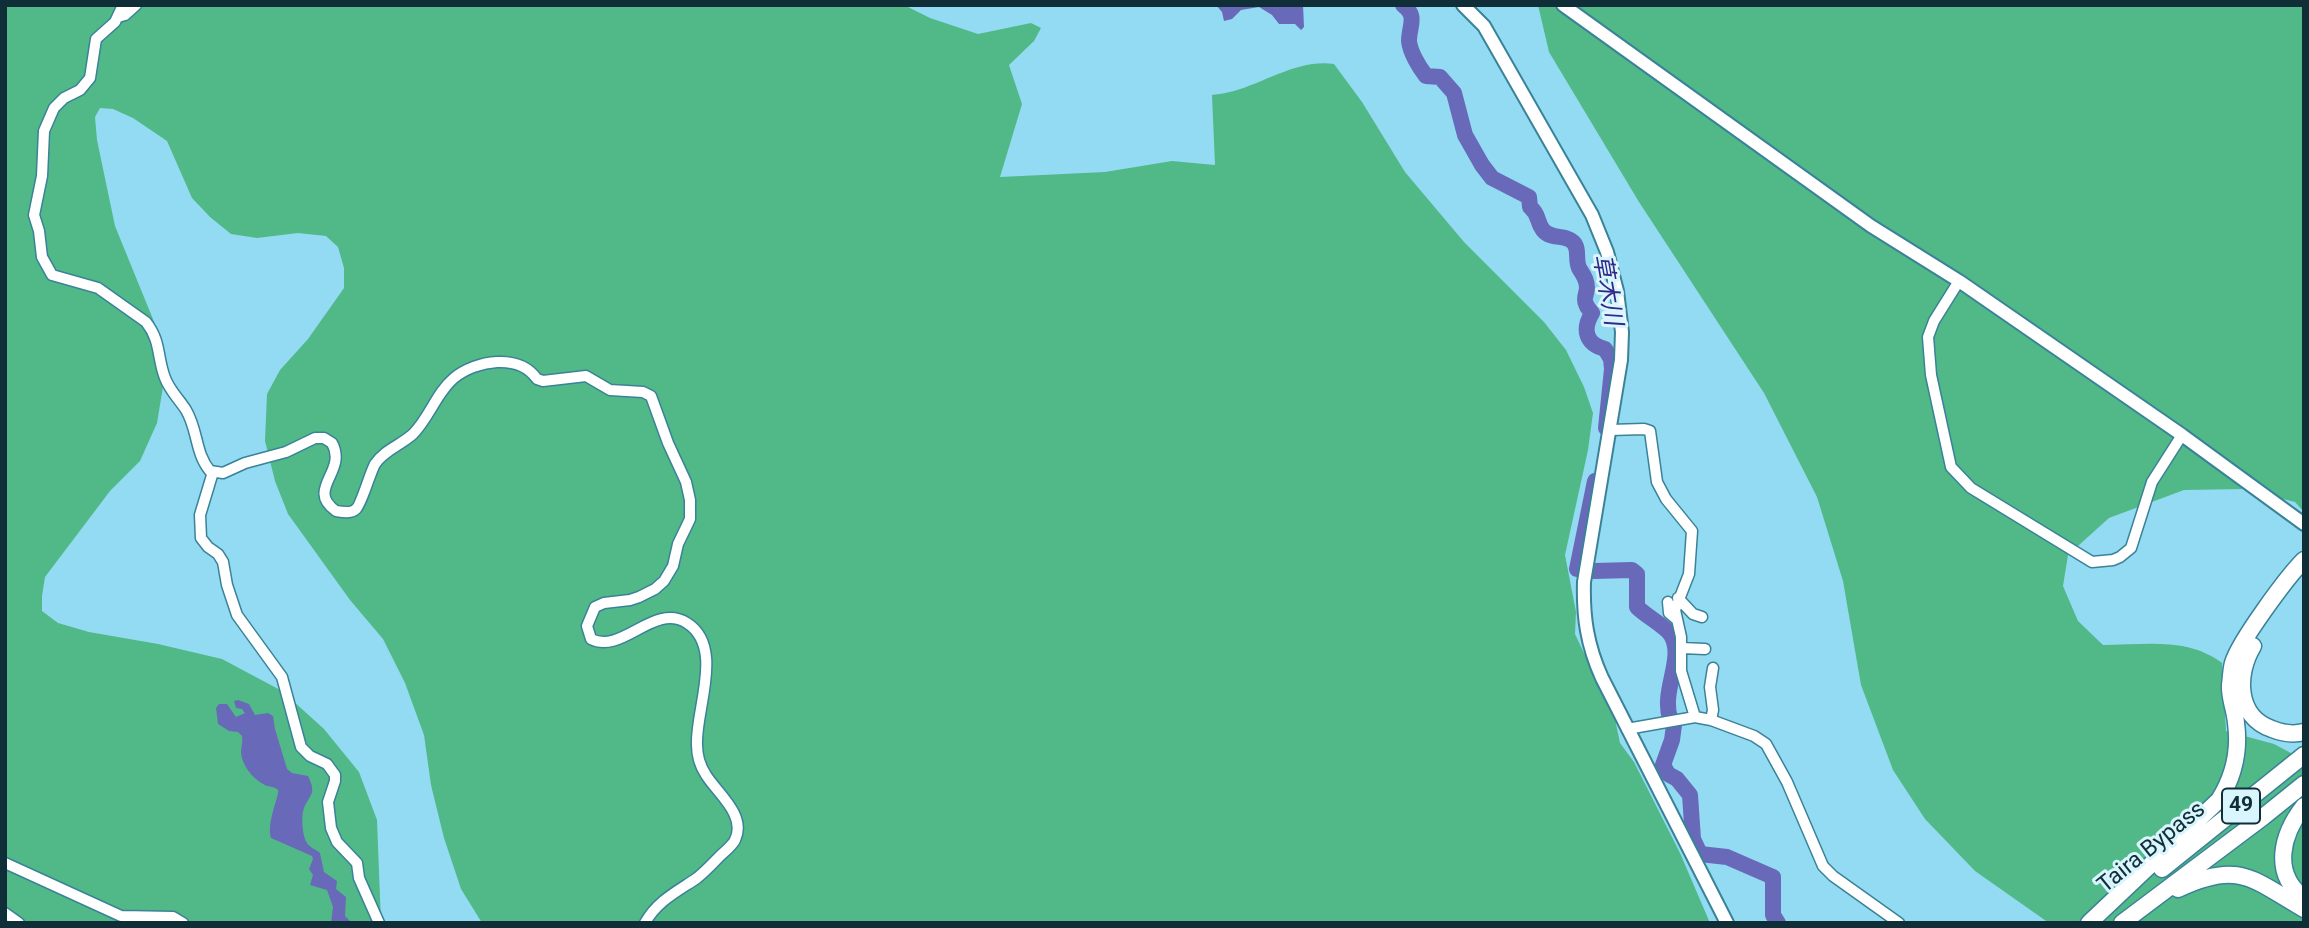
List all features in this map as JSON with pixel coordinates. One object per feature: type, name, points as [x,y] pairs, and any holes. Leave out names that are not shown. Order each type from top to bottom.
[{"type":"highway","points":[[2092,923],[2219,800],[2232,779],[2237,753],[2237,725],[2230,688],[2233,663],[2241,646],[2267,608],[2304,560]]},
{"type":"highway","points":[[2304,572],[2246,657],[2241,684],[2243,701],[2253,719],[2265,727],[2284,733],[2304,732]]},
{"type":"highway","name":"Taira Bypass","points":[[2092,923],[2304,755]]},
{"type":"highway","name":"Taira Bypass","points":[[2127,919],[2304,784]]},
{"type":"highway","points":[[2304,806],[2291,822],[2282,854],[2289,882],[2304,898]]},
{"type":"highway","points":[[2127,919],[2180,888],[2204,878],[2227,874],[2245,875],[2304,909]]},
{"type":"street","points":[[123,5],[118,17],[96,39],[87,82],[80,90],[57,104],[46,124],[42,146],[42,176],[34,209],[41,252],[54,277],[98,288],[151,328],[158,341],[169,388],[186,409],[200,456],[213,472],[223,473],[245,463],[286,452],[315,438],[324,438],[332,443],[337,459],[324,491],[324,498],[336,511],[347,512],[359,505],[364,487],[378,460],[414,433],[455,377],[478,366],[494,362],[513,363],[543,381],[586,376],[610,390],[643,392],[651,396],[686,482],[692,510],[690,519],[678,544],[673,566],[664,582],[639,597],[596,607],[587,626],[591,639],[599,642],[613,640],[645,624],[663,619],[683,621],[697,633],[707,667],[697,750],[704,773],[731,807],[737,832],[735,840],[711,865],[662,902],[645,923]]},
{"type":"street","points":[[118,17],[125,15],[136,5]]},
{"type":"street","points":[[1463,5],[1484,26],[1511,71],[1592,215],[1607,252],[1617,291],[1622,332],[1621,360],[1584,582],[1583,608],[1591,654],[1727,923]]},
{"type":"street","points":[[1563,5],[1871,226],[1959,281],[2182,435],[2304,524]]},
{"type":"street","points":[[1959,281],[1934,321],[1928,337],[1928,355],[1945,449],[1951,467],[1971,488],[2092,562],[2113,560],[2120,558],[2131,548],[2152,482],[2182,435]]},
{"type":"street","points":[[1610,430],[1650,431],[1657,482],[1666,499],[1692,531],[1689,575],[1673,600],[1681,634],[1681,671],[1695,717]]},
{"type":"street","points":[[213,472],[200,515],[201,538],[223,562],[237,615],[282,677],[300,747],[310,756],[327,764],[335,775],[328,802],[331,828],[337,842],[357,863],[359,878],[379,923]]},
{"type":"street","points":[[1673,600],[1702,617]]},
{"type":"street","points":[[1681,648],[1705,649]]},
{"type":"street","points":[[1711,720],[1713,710],[1710,687],[1713,668]]},
{"type":"street","points":[[1628,729],[1695,717],[1754,736],[1766,744],[1787,782],[1823,866],[1899,923]]},
{"type":"street","points":[[5,863],[121,916],[173,917],[183,923]]},
{"type":"street","points":[[5,912],[19,923]]},
{"type":"green space","points":[[5,5],[904,5],[930,18],[978,34],[1031,23],[1041,28],[1034,41],[1009,65],[1022,104],[1000,177],[1105,172],[1172,161],[1215,165],[1212,95],[1234,91],[1295,68],[1321,63],[1334,64],[1362,102],[1405,172],[1464,242],[1544,322],[1566,350],[1584,387],[1593,413],[1588,450],[1565,555],[1576,612],[1575,634],[1615,719],[1620,743],[1634,762],[1680,853],[1710,923],[482,923],[461,889],[444,838],[431,785],[424,735],[405,683],[383,639],[350,600],[288,514],[275,481],[265,441],[267,394],[280,370],[308,339],[344,288],[344,268],[338,247],[326,236],[298,233],[257,238],[231,234],[192,198],[167,141],[133,118],[113,109],[100,108],[95,117],[97,140],[115,226],[157,329],[165,375],[157,423],[140,461],[110,491],[45,577],[42,611],[58,623],[89,632],[222,659],[282,691],[324,729],[359,772],[377,820],[381,923],[5,923]]},
{"type":"green space","points":[[1538,5],[2304,5],[2304,512],[2295,502],[2244,489],[2184,490],[2109,518],[2068,555],[2063,586],[2078,621],[2103,645],[2180,646],[2195,649],[2222,663],[2226,731],[2274,744],[2304,760],[2304,923],[2049,923],[1975,871],[1925,819],[1893,770],[1861,685],[1843,581],[1817,497],[1764,393],[1639,202],[1549,52]]},
{"type":"shaded area","points":[[1216,5],[1303,5],[1304,27],[1301,30],[1295,24],[1279,24],[1272,15],[1259,7],[1241,10],[1232,19],[1224,21],[1222,12]]},
{"type":"shaded area","points":[[234,701],[249,704],[255,715],[268,713],[273,716],[287,769],[292,773],[308,776],[312,793],[303,812],[305,840],[320,853],[324,872],[337,881],[336,889],[346,897],[345,916],[352,923],[331,923],[333,907],[327,890],[310,885],[313,875],[309,869],[312,856],[271,838],[270,825],[278,790],[265,785],[248,771],[241,753],[242,736],[218,724],[216,708],[219,704],[227,704],[236,717],[245,713],[236,708]]},
{"type":"waterway","name":"草木川","points":[[1403,5],[1411,17],[1409,41],[1415,59],[1426,76],[1440,77],[1454,93],[1465,135],[1482,165],[1492,178],[1529,197],[1530,207],[1546,233],[1566,238],[1575,245],[1578,265],[1587,285],[1585,302],[1592,313],[1587,325],[1588,336],[1594,344],[1605,349],[1611,359],[1606,428]]},
{"type":"waterway","name":"草木川","points":[[1577,569],[1595,481]]},
{"type":"waterway","name":"草木川","points":[[1594,571],[1632,570],[1637,574],[1637,607],[1671,635],[1675,654],[1668,696],[1670,718]]},
{"type":"waterway","name":"草木川","points":[[1674,725],[1663,765],[1668,774],[1677,779],[1690,795],[1693,839],[1700,854],[1727,857],[1773,877],[1773,915],[1778,923]]}]
